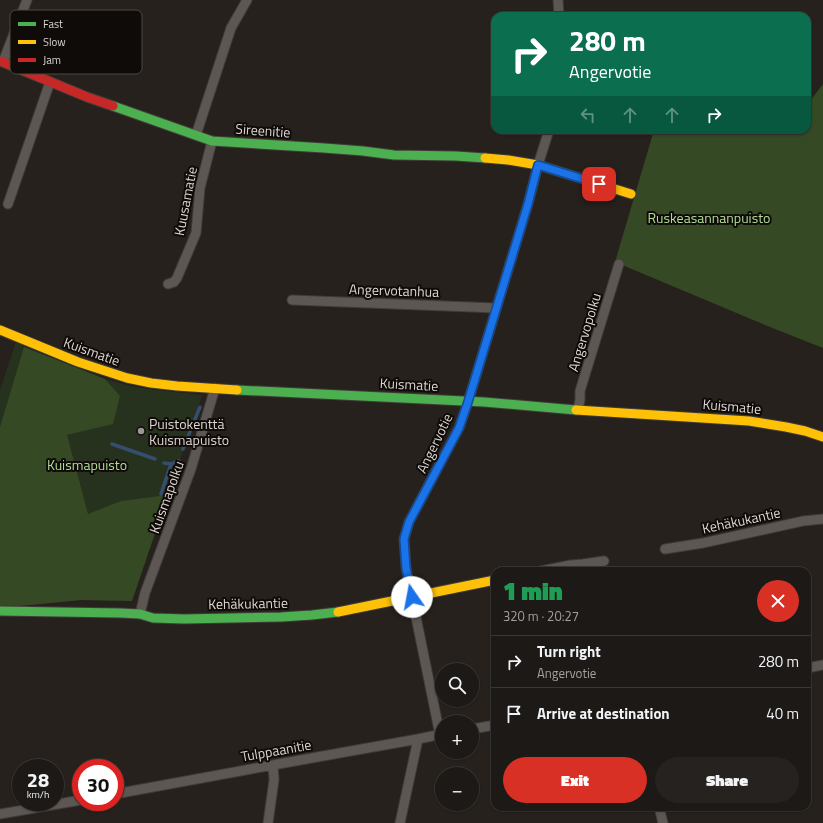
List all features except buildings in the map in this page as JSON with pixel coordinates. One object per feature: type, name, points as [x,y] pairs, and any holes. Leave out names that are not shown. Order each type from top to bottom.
[{"type":"street","points":[[23,10],[27,0]]},
{"type":"street","points":[[196,135],[231,28],[248,0]]},
{"type":"street","points":[[558,0],[559,12]]},
{"type":"street","points":[[2,61],[10,41]]},
{"type":"street","name":"Sireenitie","points":[[32,74],[87,97],[212,141],[332,148],[394,155],[456,156],[508,160],[538,165]]},
{"type":"street","points":[[8,204],[50,82]]},
{"type":"street","name":"Angervotie","points":[[437,715],[406,568],[404,539],[409,522],[459,428],[548,134]]},
{"type":"street","name":"Kuusamatie","points":[[168,284],[174,282],[177,278],[196,233],[200,188],[212,141]]},
{"type":"street","points":[[538,165],[631,194]]},
{"type":"street","name":"Angervopolku","points":[[578,409],[580,391],[619,264]]},
{"type":"street","name":"Angervotanhua","points":[[292,300],[496,308]]},
{"type":"street","name":"Kuismatie","points":[[0,330],[78,362],[127,378],[151,383],[177,386],[468,402],[748,420],[806,431],[823,437]]},
{"type":"street","name":"Kuismapolku","points":[[140,614],[146,593],[191,470],[215,388]]},
{"type":"street","name":"Kehäkukantie","points":[[665,549],[703,543],[803,521],[823,519]]},
{"type":"street","points":[[561,567],[604,561]]},
{"type":"street","name":"Kehäkukantie","points":[[0,611],[86,611],[140,614],[153,618],[281,617],[338,612],[491,581]]},
{"type":"street","points":[[811,667],[823,665]]},
{"type":"street","points":[[479,728],[491,726]]},
{"type":"street","name":"Tulppaanitie","points":[[124,792],[418,740],[435,736]]},
{"type":"street","points":[[400,823],[418,740]]},
{"type":"street","points":[[268,823],[274,780],[273,765]]},
{"type":"street","points":[[0,814],[72,802]]},
{"type":"street","points":[[660,811],[663,823]]},
{"type":"green space","name":"Ruskeasannanpuisto","points":[[823,84],[823,348],[615,262],[653,134],[811,134],[811,100]]},
{"type":"green space","name":"Kuismapuisto","points":[[16,342],[105,379],[130,386],[202,395],[132,601],[81,600],[0,608],[0,390]]},
{"type":"green space","name":"Kuismapuisto","points":[[24,347],[105,379],[120,396],[113,424],[67,435],[88,514],[121,501],[168,495],[132,601],[81,600],[0,608],[0,427]]},
{"type":"waterway","points":[[183,449],[200,407]]},
{"type":"waterway","points":[[112,444],[155,459]]},
{"type":"waterway","points":[[161,494],[171,464],[179,461]]},
{"type":"waterway","points":[[164,463],[171,464]]},
{"type":"traffic: fast","points":[[113,106],[212,141],[324,148],[394,155],[485,158]]},
{"type":"traffic: fast","points":[[237,390],[484,402],[576,410]]},
{"type":"traffic: fast","points":[[0,611],[120,613],[140,614],[153,618],[184,619],[281,617],[338,612]]},
{"type":"traffic: slow","points":[[485,158],[538,165],[631,194]]},
{"type":"traffic: slow","points":[[0,330],[78,362],[127,378],[177,386],[237,390]]},
{"type":"traffic: slow","points":[[576,410],[749,421],[805,431],[823,437]]},
{"type":"traffic: slow","points":[[338,612],[491,581]]},
{"type":"traffic: jam","points":[[0,61],[10,65]]},
{"type":"traffic: jam","points":[[31,74],[113,106]]},
{"type":"place","name":"Puistokenttä Kuismapuisto","points":[[141,431]]},
{"type":"route","points":[[412,597],[406,568],[404,539],[409,522],[459,428],[528,204],[538,165],[599,184]]}]
